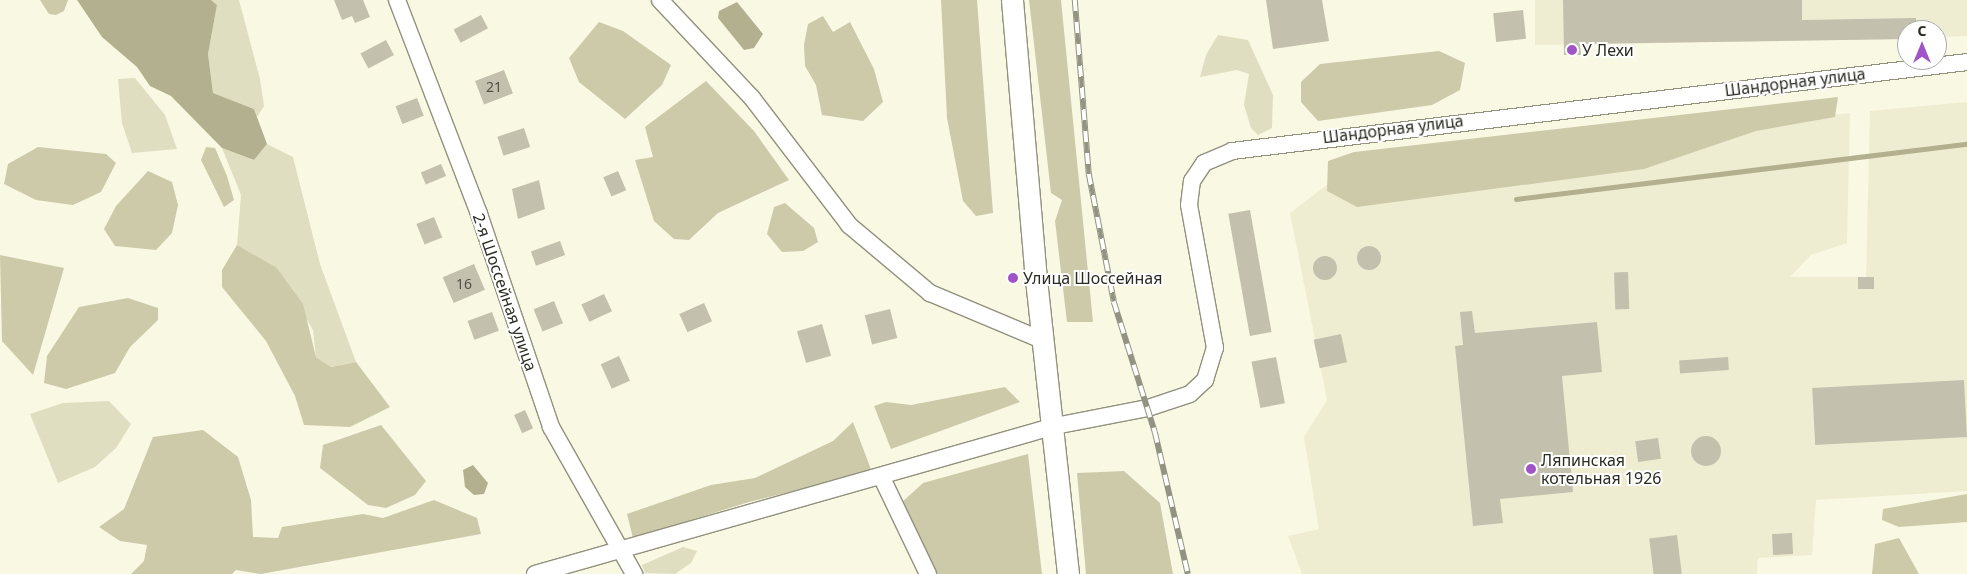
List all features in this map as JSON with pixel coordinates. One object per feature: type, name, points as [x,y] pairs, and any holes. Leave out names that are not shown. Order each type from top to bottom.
[{"type":"main road","points":[[1012,0],[1068,574]]},
{"type":"street","name":"2-я Шоссейная улица","points":[[397,0],[475,205],[551,426],[634,574]]},
{"type":"street","points":[[660,0],[752,98],[849,225],[930,293],[1044,341]]},
{"type":"street","name":"Шандорная улица","points":[[535,574],[622,552],[1054,426],[1148,408],[1190,394],[1205,380],[1215,348],[1189,204],[1192,180],[1204,163],[1232,151],[1967,62]]},
{"type":"street","points":[[881,476],[928,574]]},
{"type":"shaded area","points":[[40,0],[68,0],[64,11],[56,15],[49,14]]},
{"type":"shaded area","points":[[77,0],[211,0],[217,5],[208,54],[213,93],[254,109],[267,144],[254,160],[222,148],[171,96],[150,86],[137,67],[102,37]]},
{"type":"shaded area","points":[[211,0],[239,0],[260,79],[264,106],[257,117],[254,109],[213,93],[208,54],[217,5]]},
{"type":"shaded area","points":[[941,0],[977,0],[993,213],[976,216],[963,201],[947,118]]},
{"type":"shaded area","points":[[1029,0],[1061,0],[1093,322],[1067,322],[1055,221],[1062,200],[1051,193]]},
{"type":"shaded area","points":[[1535,0],[1967,0],[1967,36],[1947,37],[1947,20],[1897,20],[1897,39],[1535,45]]},
{"type":"shaded area","points":[[737,2],[763,34],[754,48],[744,50],[718,18],[719,11]]},
{"type":"shaded area","points":[[823,16],[833,32],[850,22],[874,69],[883,102],[863,121],[822,115],[816,85],[805,66],[804,45],[808,24]]},
{"type":"shaded area","points":[[599,22],[623,31],[671,65],[662,85],[625,119],[579,82],[569,58]]},
{"type":"shaded area","points":[[1218,35],[1248,40],[1273,95],[1272,128],[1258,135],[1251,128],[1244,105],[1249,74],[1237,70],[1200,77],[1206,55]]},
{"type":"shaded area","points":[[1439,51],[1465,63],[1460,90],[1432,105],[1318,121],[1301,102],[1301,82],[1320,64]]},
{"type":"shaded area","points":[[135,78],[165,115],[177,149],[132,153],[122,123],[118,79]]},
{"type":"shaded area","points":[[706,81],[754,131],[789,180],[718,213],[689,240],[674,239],[654,221],[635,160],[653,157],[645,127]]},
{"type":"shaded area","points":[[1838,97],[1835,117],[1756,131],[1644,169],[1357,207],[1327,191],[1328,161],[1354,152]]},
{"type":"shaded area","points":[[1967,102],[1967,491],[1816,500],[1812,555],[1758,558],[1757,574],[1302,574],[1288,536],[1319,529],[1304,437],[1327,400],[1290,213],[1340,175],[1850,113],[1847,243],[1811,255],[1790,277],[1866,277],[1870,111]]},
{"type":"shaded area","points":[[267,144],[293,157],[320,264],[356,362],[331,367],[316,357],[313,330],[276,267],[237,245],[241,195],[222,148],[254,160]]},
{"type":"shaded area","points":[[38,147],[106,154],[116,163],[101,192],[73,205],[36,200],[4,184],[8,164]]},
{"type":"shaded area","points":[[206,147],[215,148],[227,176],[234,200],[224,207],[201,160]]},
{"type":"shaded area","points":[[148,171],[172,182],[178,205],[172,233],[156,250],[115,246],[104,229],[116,206]]},
{"type":"shaded area","points":[[785,203],[814,228],[818,242],[803,251],[782,252],[767,234],[774,207]]},
{"type":"shaded area","points":[[237,245],[276,267],[303,304],[316,357],[331,367],[356,362],[390,407],[350,427],[304,425],[295,396],[266,341],[222,287],[222,270]]},
{"type":"shaded area","points":[[0,255],[64,268],[33,375],[2,341]]},
{"type":"shaded area","points":[[128,298],[158,308],[158,320],[130,347],[115,373],[66,389],[44,383],[47,356],[79,307]]},
{"type":"shaded area","points":[[1005,387],[1020,402],[891,449],[874,406],[886,402],[911,405]]},
{"type":"shaded area","points":[[109,401],[131,424],[116,448],[95,467],[58,483],[30,414],[63,403]]},
{"type":"shaded area","points":[[853,422],[872,472],[749,502],[633,538],[627,514],[711,485],[755,478],[833,441]]},
{"type":"shaded area","points":[[381,425],[426,481],[415,495],[386,508],[368,505],[320,468],[323,445]]},
{"type":"shaded area","points":[[203,430],[238,457],[251,500],[253,537],[278,538],[282,527],[363,514],[383,518],[434,500],[477,518],[481,534],[261,574],[236,570],[232,574],[131,574],[144,561],[147,545],[120,541],[99,527],[124,509],[153,437]]},
{"type":"shaded area","points":[[1028,454],[1042,574],[935,574],[901,503],[923,483]]},
{"type":"shaded area","points":[[473,465],[488,483],[484,494],[474,495],[465,487],[463,470]]},
{"type":"shaded area","points":[[1124,471],[1160,503],[1173,574],[1086,574],[1077,473]]},
{"type":"shaded area","points":[[1967,494],[1967,522],[1899,527],[1882,520],[1883,509]]},
{"type":"shaded area","points":[[1899,538],[1919,574],[1872,574],[1875,544]]},
{"type":"shaded area","points":[[683,547],[697,551],[691,563],[675,574],[645,573],[642,565]]},
{"type":"building","points":[[334,0],[363,0],[370,17],[355,23],[352,16],[342,20]]},
{"type":"building","points":[[1266,0],[1322,0],[1329,41],[1273,49]]},
{"type":"building","points":[[1563,0],[1802,0],[1802,20],[1916,18],[1916,20],[1897,20],[1897,39],[1580,44],[1581,55],[1564,55]]},
{"type":"building","points":[[1523,10],[1526,39],[1496,42],[1493,13]]},
{"type":"building","points":[[481,15],[488,28],[461,43],[454,30]]},
{"type":"building","points":[[386,40],[394,55],[368,69],[360,54]]},
{"type":"building","points":[[504,70],[513,93],[484,104],[475,81]]},
{"type":"building","points":[[417,98],[424,116],[402,124],[396,106]]},
{"type":"building","points":[[524,128],[530,147],[504,156],[497,137]]},
{"type":"building","points":[[441,164],[446,176],[426,185],[421,173]]},
{"type":"building","points":[[618,171],[626,190],[611,197],[603,177]]},
{"type":"building","points":[[539,180],[545,209],[518,219],[512,189]]},
{"type":"building","points":[[1250,210],[1272,332],[1250,336],[1228,214]]},
{"type":"building","points":[[434,217],[442,237],[425,245],[416,224]]},
{"type":"building","points":[[560,241],[565,255],[536,266],[531,252]]},
{"type":"building","points":[[1369,246],[1377,250],[1381,258],[1377,266],[1369,270],[1361,266],[1357,258],[1361,250]]},
{"type":"building","points":[[1325,256],[1333,260],[1337,268],[1333,276],[1325,280],[1317,276],[1313,268],[1317,260]]},
{"type":"building","points":[[474,264],[485,290],[454,303],[443,277]]},
{"type":"building","points":[[1614,272],[1628,272],[1629,309],[1615,309]]},
{"type":"building","points":[[1858,277],[1874,277],[1874,289],[1858,289]]},
{"type":"building","points":[[604,294],[612,311],[589,322],[581,305]]},
{"type":"building","points":[[554,301],[563,323],[543,331],[534,309]]},
{"type":"building","points":[[704,303],[712,321],[687,332],[679,314]]},
{"type":"building","points":[[890,309],[897,338],[872,344],[865,315]]},
{"type":"building","points":[[1472,311],[1475,333],[1597,322],[1602,372],[1562,376],[1573,492],[1500,499],[1503,523],[1473,526],[1455,346],[1463,345],[1460,312]]},
{"type":"building","points":[[492,312],[499,331],[474,340],[468,321]]},
{"type":"building","points":[[822,324],[831,356],[806,363],[797,331]]},
{"type":"building","points":[[1341,334],[1347,362],[1320,368],[1314,340]]},
{"type":"building","points":[[619,356],[630,381],[612,389],[601,364]]},
{"type":"building","points":[[1276,357],[1285,403],[1260,408],[1251,362]]},
{"type":"building","points":[[1728,357],[1729,370],[1680,373],[1679,360]]},
{"type":"building","points":[[1964,380],[1967,437],[1815,445],[1812,388]]},
{"type":"building","points":[[525,410],[533,428],[522,433],[514,415]]},
{"type":"building","points":[[1706,436],[1717,440],[1721,451],[1717,462],[1706,466],[1695,462],[1691,451],[1695,440]]},
{"type":"building","points":[[1658,438],[1661,459],[1638,462],[1635,441]]},
{"type":"building","points":[[1792,533],[1793,554],[1773,555],[1772,534]]},
{"type":"building","points":[[1677,535],[1682,574],[1654,574],[1649,538]]},
{"type":"waterway","points":[[1516,199],[1967,144]]},
{"type":"railway","points":[[1075,0],[1089,174],[1114,302],[1155,432],[1188,574]]},
{"type":"place","name":"У Лехи","points":[[1572,50]]},
{"type":"place","name":"Улица Шоссейная","points":[[1013,278]]},
{"type":"place","name":"Ляпинская котельная 1926","points":[[1531,469]]}]
